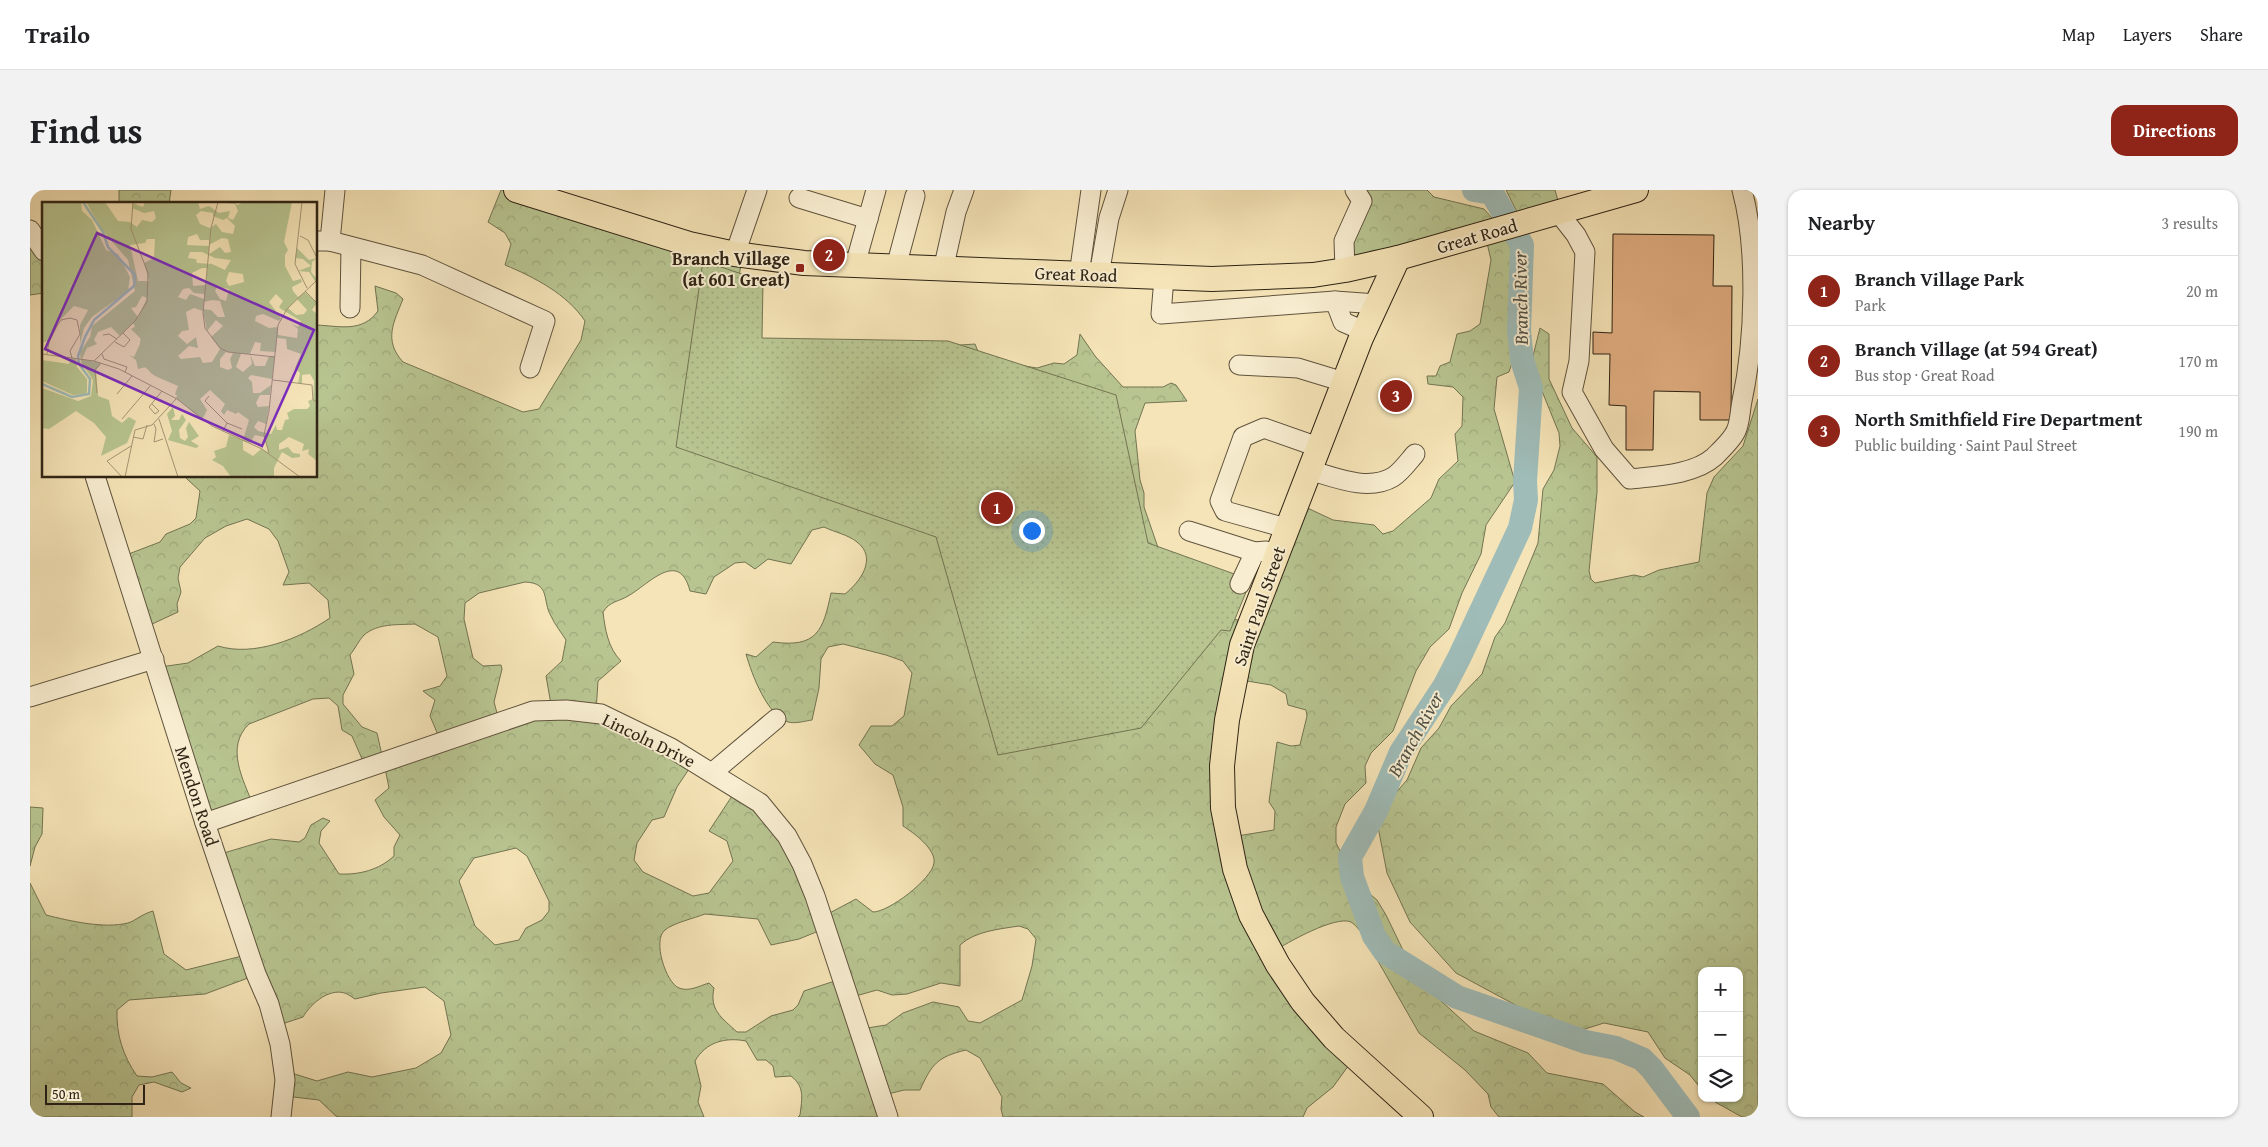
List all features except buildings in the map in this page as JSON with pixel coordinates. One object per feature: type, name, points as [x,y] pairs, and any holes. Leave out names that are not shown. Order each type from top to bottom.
[{"type":"main road","name":"Great Road","points":[[516,190],[663,236],[735,254],[804,263],[1164,278],[1265,278],[1313,275],[1345,270],[1398,258],[1636,190]]},
{"type":"main road","name":"Saint Paul Street","points":[[1398,258],[1364,331],[1286,528],[1266,552],[1242,645],[1227,720],[1222,766],[1223,808],[1235,869],[1251,916],[1278,965],[1302,1002],[1334,1038],[1421,1117]]},
{"type":"street","points":[[335,190],[323,241],[351,246],[422,265],[546,321],[530,368]]},
{"type":"street","points":[[735,254],[757,190]]},
{"type":"street","points":[[855,265],[876,190]]},
{"type":"street","points":[[943,270],[956,212],[964,190]]},
{"type":"street","points":[[1089,275],[1091,190]]},
{"type":"street","points":[[1089,275],[1118,190]]},
{"type":"street","points":[[1345,270],[1344,241],[1362,201],[1355,190]]},
{"type":"street","points":[[1550,215],[1576,235],[1585,252],[1579,361],[1572,392],[1604,449],[1630,479],[1684,472],[1712,459],[1736,432],[1747,380],[1755,292],[1755,249],[1750,211],[1742,190]]},
{"type":"street","points":[[896,267],[915,196]]},
{"type":"street","points":[[800,198],[868,219]]},
{"type":"street","points":[[30,230],[42,248]]},
{"type":"street","points":[[350,308],[351,246]]},
{"type":"street","points":[[1164,278],[1161,314],[1335,301],[1377,304]]},
{"type":"street","points":[[1265,278],[1265,306]]},
{"type":"street","points":[[1335,301],[1342,322],[1364,331]]},
{"type":"street","points":[[1239,365],[1298,368],[1344,382]]},
{"type":"street","points":[[1286,528],[1224,511],[1220,501],[1243,437],[1264,428],[1318,446]]},
{"type":"street","points":[[1309,470],[1366,484],[1382,482],[1395,476],[1415,454]]},
{"type":"street","name":"Mendon Road","points":[[96,478],[205,823],[256,974],[269,1004],[280,1044],[285,1080],[281,1117]]},
{"type":"street","points":[[1189,531],[1266,552],[1240,584]]},
{"type":"street","points":[[30,697],[154,659]]},
{"type":"street","name":"Lincoln Drive","points":[[205,823],[533,711],[566,710],[601,714],[671,748],[713,772],[760,803],[787,836],[802,864],[834,948],[888,1117]]},
{"type":"street","points":[[713,772],[776,719]]},
{"type":"green space","points":[[119,190],[171,190],[169,202],[119,202]]},
{"type":"green space","points":[[501,190],[528,190],[743,252],[738,283],[748,360],[975,344],[981,359],[1037,368],[1054,363],[1064,364],[1077,355],[1080,334],[1095,356],[1123,387],[1163,387],[1171,383],[1176,385],[1187,401],[1145,403],[1135,431],[1140,480],[1144,493],[1144,507],[1163,562],[1232,618],[1251,625],[1299,504],[1333,520],[1374,525],[1383,534],[1393,531],[1431,498],[1439,479],[1458,461],[1455,434],[1462,426],[1463,397],[1453,387],[1428,384],[1427,376],[1436,376],[1440,366],[1450,362],[1457,334],[1470,331],[1480,324],[1491,260],[1484,230],[1352,266],[1356,190],[1427,190],[1434,197],[1484,209],[1500,227],[1518,263],[1521,277],[1517,318],[1520,340],[1509,372],[1497,377],[1494,409],[1515,482],[1486,525],[1481,554],[1462,593],[1449,629],[1430,647],[1416,671],[1393,731],[1371,753],[1365,766],[1366,783],[1345,804],[1336,827],[1336,843],[1356,882],[1377,900],[1386,915],[1417,979],[1474,1031],[1528,1053],[1547,1073],[1603,1084],[1635,1112],[1644,1117],[1499,1117],[1491,1107],[1488,1094],[1465,1070],[1419,1033],[1362,933],[1351,922],[1344,921],[1334,922],[1311,931],[1273,952],[1354,1058],[1333,1087],[1307,1108],[1303,1117],[1003,1117],[1001,1109],[1002,1097],[980,1058],[966,1050],[948,1056],[937,1063],[928,1074],[920,1090],[904,1090],[884,1095],[889,1117],[798,1117],[800,1115],[802,1093],[799,1084],[791,1076],[775,1077],[773,1066],[766,1060],[757,1060],[746,1041],[731,1040],[710,1045],[695,1061],[701,1086],[698,1102],[704,1117],[337,1117],[319,1100],[285,1096],[285,1071],[317,1081],[348,1072],[372,1077],[416,1068],[441,1053],[451,1035],[444,1001],[425,987],[381,993],[355,999],[342,992],[336,992],[317,1001],[303,1017],[276,1026],[256,975],[205,994],[129,1000],[117,1010],[121,1044],[137,1076],[152,1077],[172,1072],[181,1083],[191,1088],[182,1092],[154,1082],[139,1085],[132,1097],[132,1117],[30,1117],[30,883],[46,915],[66,920],[87,924],[119,925],[131,922],[153,911],[164,954],[186,970],[250,954],[217,855],[271,839],[299,842],[305,838],[311,825],[323,818],[330,821],[321,831],[319,843],[339,874],[354,874],[368,871],[382,865],[394,856],[394,847],[400,835],[384,817],[375,800],[389,788],[385,768],[366,768],[352,736],[342,730],[338,706],[329,698],[313,699],[249,724],[242,733],[237,753],[241,774],[253,805],[211,823],[160,667],[188,663],[218,646],[246,649],[276,644],[304,633],[330,618],[328,600],[309,583],[283,585],[289,572],[278,541],[269,529],[247,519],[226,526],[205,538],[180,567],[178,578],[181,592],[177,604],[178,612],[150,625],[126,555],[160,542],[166,534],[190,524],[196,518],[200,491],[186,478],[318,478],[318,325],[350,327],[365,323],[378,311],[375,286],[396,293],[403,299],[394,323],[392,338],[393,346],[403,362],[523,412],[539,409],[581,340],[585,321],[578,311],[549,287],[505,265],[511,244],[505,233],[488,222]],"holes":[[[824,527],[846,535],[857,542],[863,548],[866,555],[866,562],[861,576],[845,594],[831,593],[821,627],[809,639],[788,643],[773,642],[756,657],[746,654],[752,672],[767,703],[780,718],[791,723],[812,720],[819,688],[821,659],[828,647],[843,644],[886,655],[903,661],[912,673],[904,716],[892,726],[871,726],[859,745],[875,764],[893,775],[903,807],[903,826],[928,847],[932,852],[934,863],[931,870],[918,886],[899,901],[880,911],[873,912],[856,899],[824,916],[761,804],[736,790],[709,831],[727,841],[733,861],[709,893],[693,896],[643,872],[634,860],[637,843],[652,820],[664,817],[677,787],[693,763],[596,712],[598,681],[621,661],[613,650],[606,632],[603,612],[606,608],[662,573],[678,572],[685,578],[690,591],[706,594],[714,577],[735,563],[745,562],[755,569],[768,559],[791,564],[812,530]],[[525,582],[533,583],[542,589],[548,610],[566,640],[562,661],[546,676],[552,710],[500,724],[494,702],[502,669],[501,665],[483,666],[473,658],[464,619],[465,603],[479,593]],[[415,624],[438,637],[447,676],[440,686],[423,691],[435,700],[430,716],[441,742],[383,760],[377,733],[362,727],[343,704],[343,695],[354,674],[350,655],[362,637],[375,628],[388,625]],[[1241,680],[1271,685],[1286,694],[1288,705],[1306,710],[1307,716],[1300,745],[1291,746],[1277,742],[1269,802],[1275,811],[1274,830],[1231,837],[1226,736]],[[516,848],[527,856],[549,901],[549,911],[542,920],[526,928],[519,940],[495,945],[475,926],[459,881],[474,858]],[[705,914],[758,919],[771,945],[799,939],[826,928],[841,979],[804,991],[798,1005],[793,1010],[771,1016],[746,1032],[737,1032],[715,1008],[713,1002],[714,988],[709,983],[690,989],[679,988],[670,978],[662,961],[660,943],[661,935],[665,930]],[[1019,926],[1028,929],[1036,939],[1032,966],[1022,1000],[980,1023],[968,1021],[959,1007],[933,1002],[903,1013],[886,1025],[861,1029],[852,997],[877,990],[892,995],[907,994],[941,983],[960,986],[960,945],[966,940],[988,931]]]},
{"type":"green space","points":[[1506,190],[1555,190],[1560,208],[1519,216]]},
{"type":"green space","points":[[30,230],[42,249],[42,293],[30,295]]},
{"type":"green space","points":[[703,261],[763,281],[762,338],[948,341],[1116,395],[1148,543],[1251,580],[1230,631],[1221,630],[1141,728],[998,755],[936,537],[676,447]]},
{"type":"green space","points":[[1540,328],[1549,334],[1549,379],[1572,428],[1597,457],[1597,492],[1589,571],[1591,579],[1595,583],[1634,575],[1643,577],[1659,570],[1699,562],[1707,493],[1714,477],[1743,446],[1758,399],[1758,1117],[1742,1117],[1715,1102],[1743,1102],[1743,967],[1698,967],[1698,1085],[1690,1075],[1665,1058],[1648,1032],[1604,1023],[1553,1039],[1521,1008],[1456,973],[1410,922],[1387,873],[1378,827],[1386,804],[1407,780],[1421,748],[1439,728],[1451,706],[1482,674],[1495,637],[1505,623],[1538,543],[1543,489],[1554,470],[1560,446],[1559,433],[1531,364]]},
{"type":"green space","points":[[30,807],[43,808],[42,834],[35,847],[30,866]]},
{"type":"waterway","name":"Branch River","points":[[1474,190],[1492,193],[1522,245],[1519,331],[1522,360],[1531,388],[1525,481],[1526,500],[1520,528],[1459,658],[1445,685],[1401,752],[1376,811],[1350,857],[1352,877],[1374,936],[1385,952],[1457,997],[1586,1042],[1616,1048],[1642,1059],[1652,1069],[1688,1117]]},
{"type":"place","name":"Branch Village (at 594 Great)","points":[[829,255]]},
{"type":"place","name":"Branch Village (at 601 Great)","points":[[800,268]]},
{"type":"place","name":"North Smithfield Fire Department","points":[[1396,396]]},
{"type":"place","name":"Branch Village Park","points":[[997,508]]}]
